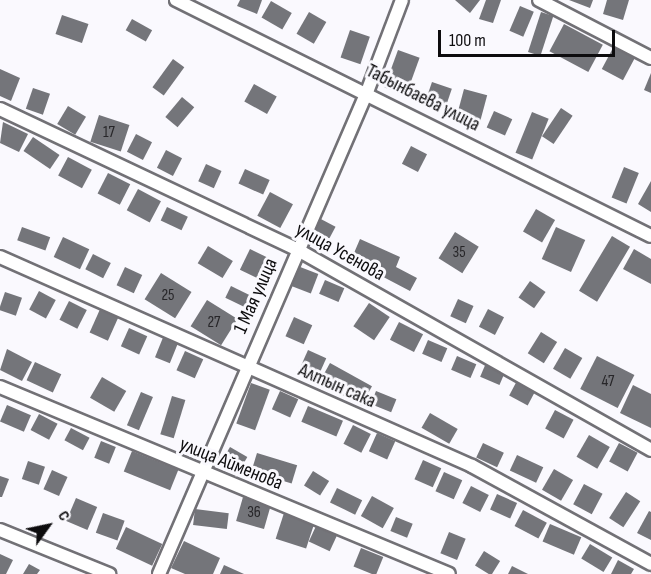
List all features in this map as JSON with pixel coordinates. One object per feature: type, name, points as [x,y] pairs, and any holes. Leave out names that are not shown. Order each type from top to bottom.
[{"type":"street","name":"Табынбаева улица","points":[[176,0],[367,92],[651,236]]},
{"type":"street","name":"1 Мая улица","points":[[159,574],[200,473],[367,92],[402,0]]},
{"type":"street","points":[[539,0],[651,58]]},
{"type":"street","name":"улица Усенова","points":[[0,109],[298,250],[651,450]]},
{"type":"street","name":"Алтын сака","points":[[0,258],[472,466],[651,564]]},
{"type":"street","name":"улица Айменова","points":[[0,387],[200,473],[449,574]]},
{"type":"street","points":[[0,530],[109,574]]},
{"type":"building","points":[[240,0],[262,0],[257,14],[237,6]]},
{"type":"building","points":[[455,0],[480,0],[470,13]]},
{"type":"building","points":[[486,0],[501,0],[493,23],[479,19]]},
{"type":"building","points":[[569,0],[593,0],[590,8]]},
{"type":"building","points":[[607,0],[629,0],[623,20],[603,14]]},
{"type":"building","points":[[271,1],[292,13],[282,29],[262,17]]},
{"type":"building","points":[[520,6],[534,12],[523,37],[509,31]]},
{"type":"building","points":[[309,12],[326,22],[314,44],[296,34]]},
{"type":"building","points":[[541,12],[553,16],[540,56],[528,52]]},
{"type":"building","points":[[62,15],[88,24],[82,43],[55,34]]},
{"type":"building","points":[[132,19],[152,30],[146,42],[126,30]]},
{"type":"building","points":[[564,24],[603,45],[588,72],[549,51]]},
{"type":"building","points":[[350,30],[370,37],[360,64],[341,57]]},
{"type":"building","points":[[614,46],[635,57],[623,80],[602,69]]},
{"type":"building","points":[[398,50],[420,58],[406,95],[384,88]]},
{"type":"building","points":[[173,59],[184,67],[164,96],[152,87]]},
{"type":"building","points":[[0,69],[20,78],[11,101],[0,96]]},
{"type":"building","points":[[651,73],[651,93],[644,90]]},
{"type":"building","points":[[432,82],[452,89],[445,109],[425,102]]},
{"type":"building","points":[[254,84],[277,97],[267,114],[244,101]]},
{"type":"building","points":[[33,88],[50,94],[43,115],[26,109]]},
{"type":"building","points":[[464,89],[487,95],[480,121],[457,115]]},
{"type":"building","points":[[182,97],[194,107],[178,127],[165,117]]},
{"type":"building","points":[[68,106],[86,117],[75,135],[57,124]]},
{"type":"building","points":[[561,108],[573,116],[554,144],[542,136]]},
{"type":"building","points":[[494,111],[512,119],[505,136],[487,127]]},
{"type":"building","points":[[532,112],[549,119],[532,160],[516,153]]},
{"type":"building","points":[[99,115],[129,125],[121,152],[90,142]]},
{"type":"building","points":[[3,122],[28,134],[19,152],[0,143]]},
{"type":"building","points":[[136,134],[152,142],[143,160],[127,152]]},
{"type":"building","points":[[33,137],[60,155],[50,169],[23,151]]},
{"type":"building","points":[[411,146],[427,154],[418,172],[402,164]]},
{"type":"building","points":[[166,150],[182,158],[173,176],[157,168]]},
{"type":"building","points":[[68,157],[92,170],[82,188],[58,176]]},
{"type":"building","points":[[206,164],[222,171],[214,188],[198,181]]},
{"type":"building","points":[[624,167],[639,173],[626,204],[612,198]]},
{"type":"building","points":[[245,169],[270,180],[263,195],[238,184]]},
{"type":"building","points":[[108,173],[130,184],[120,205],[98,193]]},
{"type":"building","points":[[651,181],[651,212],[638,204]]},
{"type":"building","points":[[138,189],[161,201],[150,222],[127,210]]},
{"type":"building","points":[[270,192],[293,204],[280,228],[257,216]]},
{"type":"building","points":[[167,207],[188,217],[182,230],[161,221]]},
{"type":"building","points":[[536,209],[555,220],[542,243],[523,232]]},
{"type":"building","points":[[317,217],[336,227],[323,251],[304,241]]},
{"type":"building","points":[[22,227],[50,237],[45,250],[17,240]]},
{"type":"building","points":[[556,227],[585,240],[571,272],[542,259]]},
{"type":"building","points":[[455,232],[479,247],[462,273],[439,258]]},
{"type":"building","points":[[612,236],[630,247],[597,302],[579,291]]},
{"type":"building","points":[[63,237],[89,249],[80,269],[54,257]]},
{"type":"building","points":[[360,239],[400,257],[396,267],[417,278],[410,291],[351,260]]},
{"type":"building","points":[[208,246],[233,261],[223,278],[198,263]]},
{"type":"building","points":[[250,249],[272,260],[262,281],[240,270]]},
{"type":"building","points":[[634,249],[651,259],[651,284],[623,269]]},
{"type":"building","points":[[93,254],[111,263],[103,278],[85,269]]},
{"type":"building","points":[[295,265],[318,274],[311,294],[287,285]]},
{"type":"building","points":[[125,267],[142,275],[134,293],[117,285]]},
{"type":"building","points":[[161,273],[192,292],[175,318],[145,299]]},
{"type":"building","points":[[325,280],[344,288],[338,302],[319,294]]},
{"type":"building","points":[[530,281],[546,292],[534,308],[519,297]]},
{"type":"building","points":[[231,286],[258,299],[252,311],[225,298]]},
{"type":"building","points":[[39,291],[56,300],[46,318],[29,310]]},
{"type":"building","points":[[5,292],[22,298],[16,316],[0,310]]},
{"type":"building","points":[[458,299],[474,306],[466,323],[450,316]]},
{"type":"building","points":[[207,300],[238,319],[221,345],[191,326]]},
{"type":"building","points":[[69,301],[87,310],[77,329],[59,320]]},
{"type":"building","points":[[369,303],[390,317],[374,340],[353,326]]},
{"type":"building","points":[[101,307],[119,315],[108,341],[90,333]]},
{"type":"building","points":[[488,309],[504,317],[495,335],[479,327]]},
{"type":"building","points":[[294,317],[312,325],[304,344],[285,336]]},
{"type":"building","points":[[399,322],[423,334],[414,352],[390,340]]},
{"type":"building","points":[[129,328],[147,336],[139,354],[121,346]]},
{"type":"building","points":[[541,332],[557,342],[544,363],[528,353]]},
{"type":"building","points":[[164,335],[179,341],[170,363],[155,357]]},
{"type":"building","points":[[428,340],[447,348],[441,362],[422,354]]},
{"type":"building","points":[[565,348],[582,358],[570,379],[553,369]]},
{"type":"building","points":[[7,349],[32,362],[22,381],[0,370]]},
{"type":"building","points":[[308,350],[326,358],[318,377],[299,369]]},
{"type":"building","points":[[185,351],[203,359],[195,378],[176,370]]},
{"type":"building","points":[[457,356],[476,364],[470,378],[451,370]]},
{"type":"building","points":[[597,356],[634,375],[618,408],[580,389]]},
{"type":"building","points":[[35,362],[61,374],[53,392],[27,380]]},
{"type":"building","points":[[330,363],[372,386],[361,406],[319,382]]},
{"type":"building","points":[[486,363],[505,371],[499,385],[480,377]]},
{"type":"building","points":[[102,377],[126,391],[114,412],[90,398]]},
{"type":"building","points":[[519,377],[538,387],[528,405],[509,396]]},
{"type":"building","points":[[251,383],[270,390],[255,430],[236,423]]},
{"type":"building","points":[[633,385],[651,394],[651,428],[620,413]]},
{"type":"building","points":[[280,391],[298,399],[290,417],[272,409]]},
{"type":"building","points":[[376,391],[396,399],[391,412],[371,404]]},
{"type":"building","points":[[141,392],[153,397],[139,430],[127,425]]},
{"type":"building","points":[[172,396],[185,400],[174,438],[160,434]]},
{"type":"building","points":[[7,405],[31,415],[24,432],[0,422]]},
{"type":"building","points":[[308,406],[343,421],[336,436],[301,422]]},
{"type":"building","points":[[555,410],[574,420],[564,438],[545,429]]},
{"type":"building","points":[[430,413],[458,429],[449,444],[422,428]]},
{"type":"building","points":[[39,414],[58,424],[49,440],[31,430]]},
{"type":"building","points":[[353,425],[371,434],[361,453],[343,444]]},
{"type":"building","points":[[71,428],[90,438],[83,450],[64,440]]},
{"type":"building","points":[[377,433],[395,441],[387,459],[369,451]]},
{"type":"building","points":[[589,435],[610,447],[597,469],[576,457]]},
{"type":"building","points":[[101,441],[116,447],[109,464],[94,458]]},
{"type":"building","points":[[483,443],[504,453],[497,467],[476,458]]},
{"type":"building","points":[[619,443],[638,453],[628,471],[609,462]]},
{"type":"building","points":[[230,447],[247,457],[239,471],[222,461]]},
{"type":"building","points":[[132,451],[178,470],[170,490],[124,471]]},
{"type":"building","points":[[257,453],[297,465],[292,483],[251,471]]},
{"type":"building","points":[[517,455],[543,467],[536,483],[510,470]]},
{"type":"building","points":[[423,460],[441,468],[433,487],[414,479]]},
{"type":"building","points":[[28,461],[45,467],[39,485],[22,479]]},
{"type":"building","points":[[554,469],[573,480],[561,501],[542,490]]},
{"type":"building","points":[[52,470],[68,477],[59,496],[43,489]]},
{"type":"building","points":[[313,471],[329,481],[320,495],[304,485]]},
{"type":"building","points":[[444,472],[462,480],[454,499],[435,491]]},
{"type":"building","points":[[0,476],[9,479],[2,497],[0,497]]},
{"type":"building","points":[[584,484],[603,494],[592,514],[573,504]]},
{"type":"building","points":[[471,486],[489,495],[480,512],[462,503]]},
{"type":"building","points":[[337,488],[362,500],[355,515],[330,502]]},
{"type":"building","points":[[626,492],[640,501],[623,527],[609,518]]},
{"type":"building","points":[[497,494],[517,503],[510,518],[490,510]]},
{"type":"building","points":[[372,496],[394,508],[383,528],[361,516]]},
{"type":"building","points":[[243,497],[271,505],[264,529],[236,521]]},
{"type":"building","points":[[76,498],[97,507],[87,530],[66,521]]},
{"type":"building","points":[[195,509],[229,513],[227,529],[193,525]]},
{"type":"building","points":[[523,510],[547,523],[538,539],[515,526]]},
{"type":"building","points":[[649,511],[651,512],[651,540],[637,533]]},
{"type":"building","points":[[103,513],[125,521],[117,541],[96,533]]},
{"type":"building","points":[[284,513],[314,523],[306,549],[276,539]]},
{"type":"building","points":[[396,517],[413,524],[407,538],[390,531]]},
{"type":"building","points":[[550,524],[581,537],[574,555],[543,541]]},
{"type":"building","points":[[316,526],[337,536],[330,551],[309,541]]},
{"type":"building","points":[[126,527],[162,544],[152,566],[116,549]]},
{"type":"building","points":[[449,532],[466,539],[457,560],[440,553]]},
{"type":"building","points":[[184,541],[220,558],[213,574],[185,574],[171,568]]},
{"type":"building","points":[[590,544],[612,557],[604,572],[581,559]]},
{"type":"building","points":[[361,548],[383,557],[376,574],[354,567]]},
{"type":"building","points":[[484,551],[500,561],[492,574],[475,565]]},
{"type":"building","points":[[0,554],[13,560],[6,574],[0,574]]},
{"type":"building","points":[[618,560],[634,569],[631,574],[611,574]]},
{"type":"building","points":[[29,564],[40,570],[37,574],[23,574]]},
{"type":"building","points":[[224,565],[244,574],[220,574]]},
{"type":"building","points":[[512,566],[528,574],[508,574]]}]
